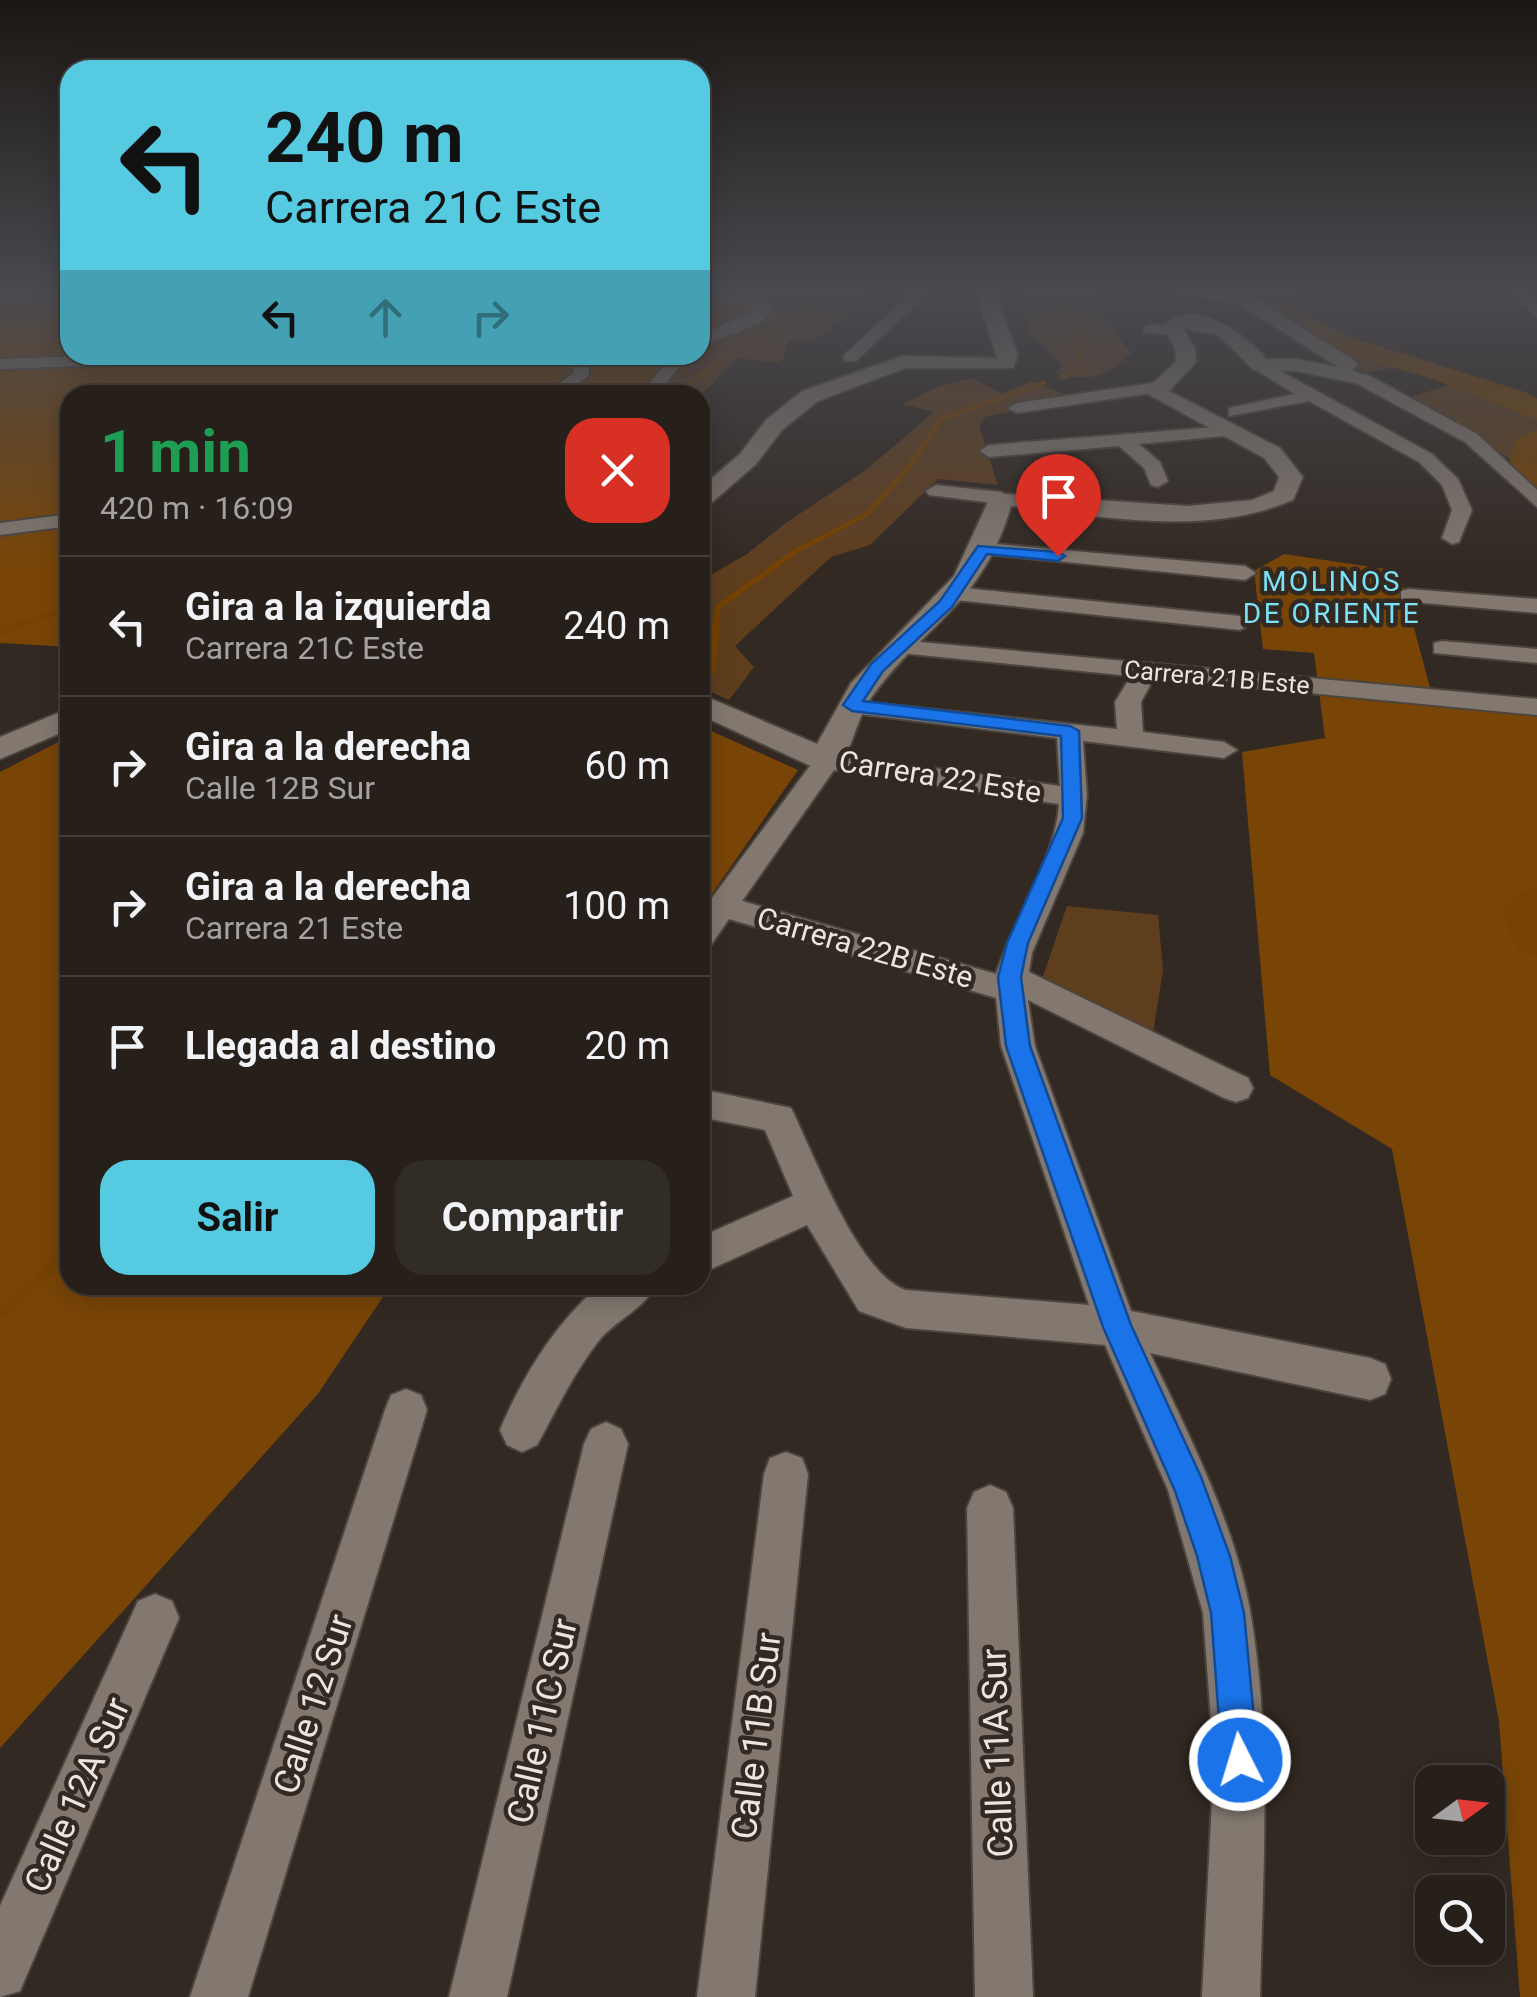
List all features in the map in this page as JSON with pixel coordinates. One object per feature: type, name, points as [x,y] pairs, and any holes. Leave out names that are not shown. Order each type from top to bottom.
[{"type":"street","points":[[710,491],[748,459],[774,425],[810,396],[845,383]]},
{"type":"street","points":[[1017,408],[1165,383]]},
{"type":"street","points":[[1293,383],[1395,437],[1435,468],[1462,509],[1461,524],[1452,538]]},
{"type":"street","points":[[1370,383],[1471,438],[1537,501]]},
{"type":"street","points":[[1060,384],[1088,396]]},
{"type":"street","points":[[936,491],[1191,513],[1241,510],[1276,500],[1291,483],[1285,465],[1232,422],[1164,399],[1159,387]]},
{"type":"street","points":[[989,451],[1124,440],[1232,422],[1314,395]]},
{"type":"street","points":[[1124,440],[1153,466],[1158,481]]},
{"type":"street","points":[[710,923],[827,761],[852,705],[898,647],[954,594],[983,550],[1001,498]]},
{"type":"street","points":[[0,530],[60,521]]},
{"type":"street","points":[[983,550],[1245,573]]},
{"type":"street","points":[[954,594],[1240,623]]},
{"type":"street","points":[[1409,596],[1537,606]]},
{"type":"street","name":"Carrera 21B Este","points":[[898,647],[1537,707]]},
{"type":"street","points":[[1442,648],[1537,656]]},
{"type":"street","points":[[1130,738],[1128,702],[1146,671]]},
{"type":"street","points":[[852,705],[1224,750]]},
{"type":"street","name":"Carrera 22 Este","points":[[710,708],[827,761],[1073,797]]},
{"type":"street","points":[[0,749],[60,721]]},
{"type":"street","points":[[1070,731],[1073,797],[1068,837],[1018,943],[1009,984],[1018,1046],[1117,1327],[1190,1488],[1228,1613],[1240,1760],[1231,1997]]},
{"type":"street","name":"Carrera 22B Este","points":[[722,906],[1009,984],[1236,1088]]},
{"type":"street","points":[[710,1104],[778,1118],[815,1204],[853,1272],[873,1298],[906,1309],[1117,1327],[1370,1379]]},
{"type":"street","points":[[710,1251],[815,1204]]},
{"type":"street","points":[[522,1430],[566,1352],[619,1295]]},
{"type":"street","name":"Calle 12 Sur","points":[[219,1997],[406,1410]]},
{"type":"street","name":"Calle 11C Sur","points":[[478,1997],[606,1444]]},
{"type":"street","name":"Calle 11B Sur","points":[[726,1997],[786,1474]]},
{"type":"street","name":"Calle 11A Sur","points":[[990,1508],[1004,1997]]},
{"type":"street","name":"Calle 12A Sur","points":[[0,1971],[155,1618]]},
{"type":"shaded area","points":[[0,383],[673,383],[60,385],[60,646],[0,643]]},
{"type":"shaded area","points":[[673,383],[712,383],[710,386]]},
{"type":"shaded area","points":[[982,383],[1002,393],[1037,383],[1074,398],[985,417],[979,426],[998,485],[938,479],[870,545],[831,557],[735,646],[754,667],[729,700],[710,691],[710,575],[747,554],[787,522],[866,470],[934,412],[903,404],[939,386]]},
{"type":"shaded area","points":[[1444,383],[1493,383],[1537,399],[1537,491],[1510,459],[1407,398],[1449,385]]},
{"type":"shaded area","points":[[1284,554],[1399,571],[1435,707],[1537,711],[1537,1997],[1520,1997],[1499,1721],[1392,1149],[1270,1075],[1242,752],[1325,738],[1314,653],[1263,649],[1254,571]]},
{"type":"shaded area","points":[[710,730],[798,770],[710,897]]},
{"type":"shaded area","points":[[60,741],[60,1295],[384,1295],[317,1395],[0,1748],[0,772]]},
{"type":"shaded area","points":[[1067,906],[1158,915],[1163,970],[1153,1033],[1042,979]]},
{"type":"waterway","points":[[716,627],[718,607],[796,551],[867,514],[909,467],[941,419],[1043,383]]},
{"type":"waterway","points":[[1472,383],[1515,398],[1537,411]]},
{"type":"waterway","points":[[1528,404],[1537,405]]},
{"type":"waterway","points":[[1537,439],[1527,446],[1526,461],[1537,480]]},
{"type":"waterway","points":[[12,627],[60,611]]},
{"type":"waterway","points":[[0,631],[20,625]]},
{"type":"waterway","points":[[710,672],[716,625]]},
{"type":"waterway","points":[[1537,906],[1528,913],[1537,937]]},
{"type":"waterway","points":[[0,1314],[60,1259]]},
{"type":"district","name":"MOLINOS DE ORIENTE","points":[[1332,597]]},
{"type":"route","points":[[1058,556],[983,550],[946,604],[877,668],[852,705],[1070,731],[1072,818],[1068,837],[1010,966],[1012,1014],[1018,1046],[1117,1327],[1190,1488],[1213,1556],[1228,1613],[1240,1760]]}]
